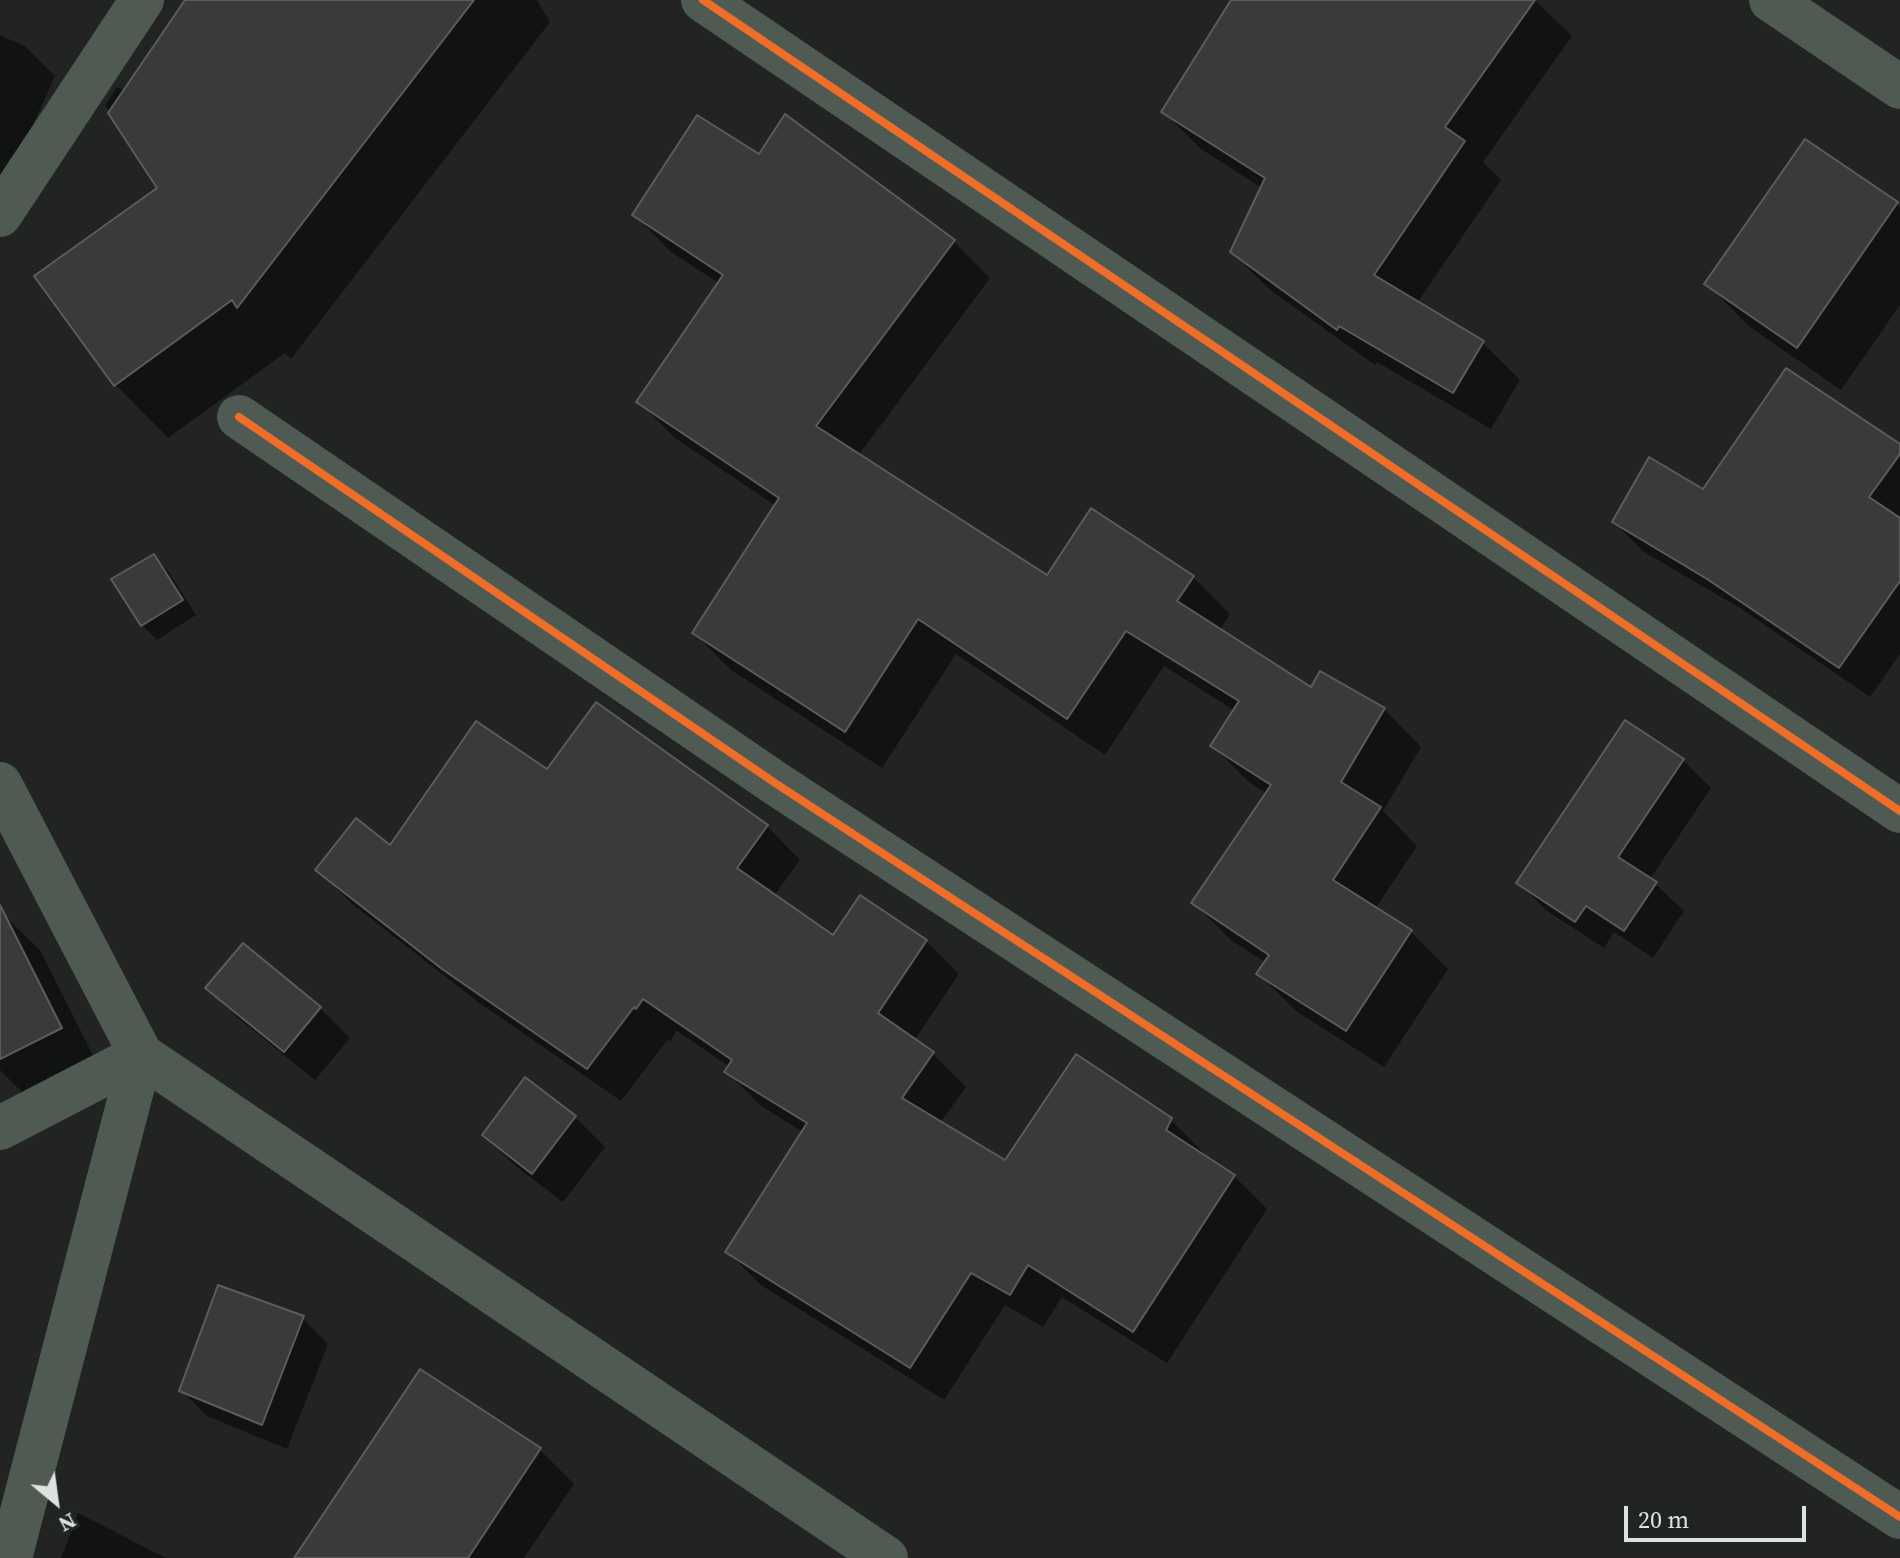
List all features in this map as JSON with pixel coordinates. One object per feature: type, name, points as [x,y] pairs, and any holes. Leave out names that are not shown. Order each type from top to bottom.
[{"type":"street","points":[[0,215],[142,0]]},
{"type":"street","points":[[703,0],[1900,811]]},
{"type":"street","points":[[1771,0],[1900,87]]},
{"type":"street","points":[[239,417],[778,785],[1900,1517]]},
{"type":"street","points":[[0,784],[141,1055],[886,1558]]},
{"type":"street","points":[[0,1128],[141,1055]]},
{"type":"street","points":[[10,1558],[141,1055]]},
{"type":"building","points":[[185,0],[474,0],[237,308],[232,300],[114,386],[34,276],[157,188],[108,113]]},
{"type":"building","points":[[1231,0],[1535,0],[1445,127],[1465,141],[1374,275],[1484,341],[1453,393],[1339,326],[1337,330],[1230,252],[1265,178],[1161,112]]},
{"type":"building","points":[[785,114],[955,240],[816,426],[1047,575],[1091,508],[1194,576],[1177,601],[1311,687],[1320,671],[1385,708],[1341,782],[1381,807],[1333,880],[1412,930],[1346,1031],[1256,974],[1269,955],[1191,903],[1271,785],[1210,746],[1239,701],[1126,631],[1067,719],[918,619],[845,732],[692,633],[779,498],[636,402],[723,275],[632,215],[697,115],[759,154]]},
{"type":"building","points":[[1805,139],[1898,202],[1797,348],[1704,284]]},
{"type":"building","points":[[1786,368],[1900,444],[1900,454],[1869,497],[1900,518],[1900,581],[1839,668],[1707,579],[1612,522],[1649,457],[1703,489]]},
{"type":"building","points":[[154,554],[183,600],[141,626],[111,579]]},
{"type":"building","points":[[596,702],[768,825],[737,868],[833,935],[860,895],[927,940],[878,1013],[934,1052],[902,1098],[1005,1160],[1076,1054],[1172,1118],[1166,1130],[1235,1175],[1133,1332],[1028,1265],[1010,1295],[971,1273],[910,1368],[725,1252],[807,1123],[724,1072],[732,1060],[643,999],[587,1069],[442,969],[315,870],[356,818],[390,845],[476,721],[547,769]]},
{"type":"building","points":[[1625,720],[1684,759],[1618,857],[1657,882],[1624,931],[1586,906],[1575,922],[1516,883]]},
{"type":"building","points":[[0,905],[62,1028],[0,1059]]},
{"type":"building","points":[[243,943],[321,1007],[284,1052],[205,988]]},
{"type":"building","points":[[525,1077],[576,1116],[532,1174],[482,1135]]},
{"type":"building","points":[[218,1285],[304,1316],[262,1425],[179,1391]]},
{"type":"building","points":[[420,1369],[541,1448],[468,1558],[294,1558]]},
{"type":"cycle path","points":[[703,0],[1900,811]]},
{"type":"cycle path","points":[[239,417],[778,785],[1900,1517]]}]
